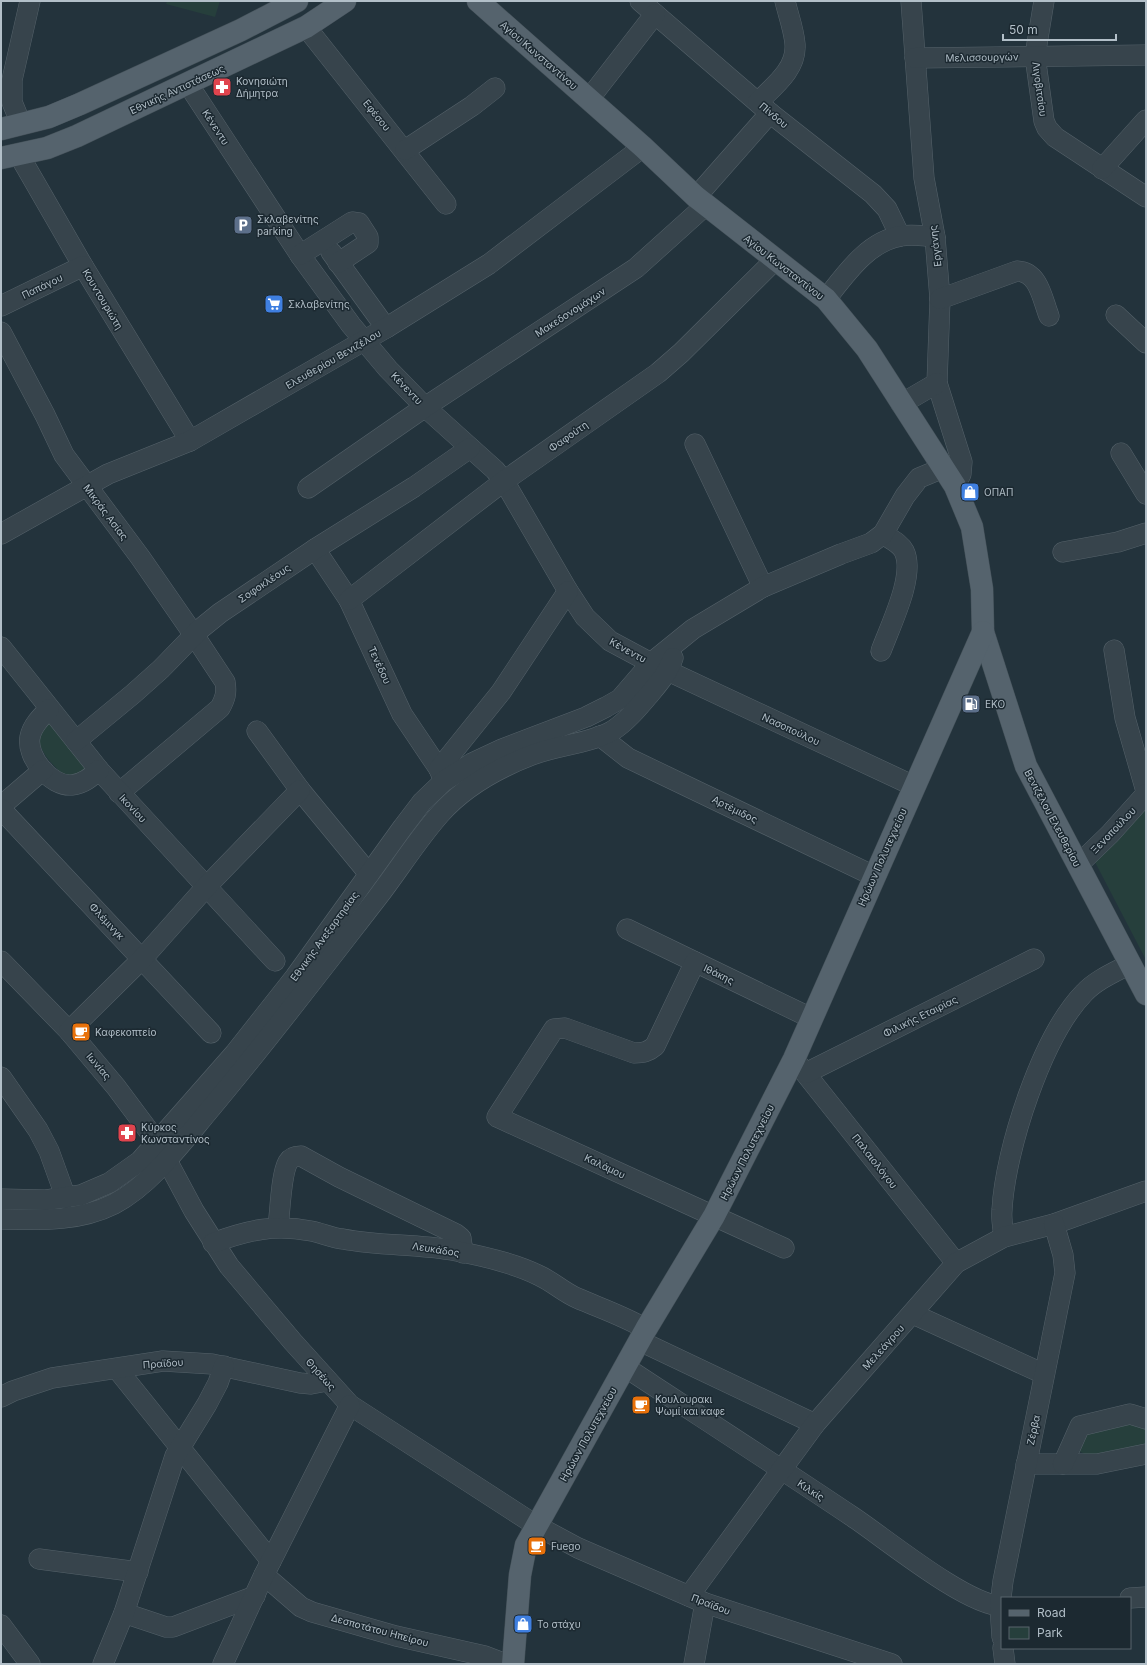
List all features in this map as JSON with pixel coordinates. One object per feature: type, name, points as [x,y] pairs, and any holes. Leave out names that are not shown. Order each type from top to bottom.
[{"type":"main road","points":[[11,126],[49,118],[241,30],[297,1]]},
{"type":"main road","name":"Εθνικής Αντιστάσεως","points":[[10,156],[48,148],[77,136],[306,27],[345,1]]},
{"type":"main road","name":"Αγίου Κωνσταντίνου","points":[[478,1],[643,147],[701,201],[826,299],[862,343],[955,486],[956,492],[972,526],[982,589],[983,632]]},
{"type":"main road","name":"Ηρώων Πολυτεχνείου","points":[[513,1664],[523,1557],[526,1545],[643,1335],[714,1216],[800,1066],[811,1018],[983,632]]},
{"type":"main road","name":"Βενιζέλου Ελευθερίου","points":[[983,632],[1026,766],[1146,994]]},
{"type":"street","points":[[11,126],[12,102],[6,79],[30,1]]},
{"type":"street","name":"Πίνδου","points":[[640,1],[764,107],[877,198],[887,209],[900,236]]},
{"type":"street","name":"Μακεδονομάχων","points":[[308,488],[425,407],[636,268],[701,201],[791,65],[795,43],[785,1]]},
{"type":"street","name":"Εργάνης","points":[[911,1],[924,178],[935,237],[940,299],[937,383],[962,462],[962,474],[955,486]]},
{"type":"street","name":"Λιγοβιτσίου","points":[[1044,1],[1035,56],[1044,121],[1047,128],[1055,137],[1146,197]]},
{"type":"street","points":[[589,99],[655,14]]},
{"type":"street","name":"Εφέσου","points":[[306,27],[405,150],[446,204]]},
{"type":"street","name":"Μελισσουργών","points":[[915,58],[1146,55]]},
{"type":"street","name":"Κένεντυ","points":[[188,84],[300,255],[364,340],[425,407],[495,470],[504,481],[568,591],[585,617],[596,630],[610,641],[660,667]]},
{"type":"street","points":[[405,150],[472,106],[495,88]]},
{"type":"street","points":[[1102,169],[1146,120]]},
{"type":"street","name":"Ελευθερίου Βενιζέλου","points":[[1,534],[108,474],[190,441],[386,328],[489,264],[643,147]]},
{"type":"street","name":"Κουντουριώτη","points":[[10,156],[83,266],[190,441]]},
{"type":"street","points":[[300,255],[352,222],[359,223],[368,237],[368,243],[338,263]]},
{"type":"street","points":[[826,299],[870,250],[900,236],[935,237]]},
{"type":"street","points":[[323,241],[386,328]]},
{"type":"street","name":"Φαφούτη","points":[[349,600],[504,481],[658,373],[681,354],[775,260]]},
{"type":"street","name":"Παπάγου","points":[[1,306],[83,266]]},
{"type":"street","points":[[940,299],[1017,270],[1030,274],[1036,281],[1049,316]]},
{"type":"street","points":[[1116,315],[1146,343]]},
{"type":"street","name":"Μικράς Ασίας","points":[[1,332],[45,415],[64,455],[140,557],[225,682],[227,691],[220,708],[119,793]]},
{"type":"street","points":[[902,404],[937,383]]},
{"type":"street","points":[[695,444],[763,587]]},
{"type":"street","name":"Σοφοκλέους","points":[[76,741],[156,674],[194,635],[220,613],[316,549],[414,487],[470,448]]},
{"type":"street","points":[[1121,453],[1146,494]]},
{"type":"street","points":[[1,1219],[56,1220],[86,1215],[107,1208],[127,1196],[150,1178],[161,1151],[246,1066],[380,895],[418,843],[440,815],[457,797],[480,780],[534,754],[600,736],[624,722],[679,641],[693,629],[763,587],[840,554],[871,543],[883,534],[905,496],[919,478],[943,468]]},
{"type":"street","points":[[1062,552],[1118,542],[1146,533]]},
{"type":"street","points":[[881,651],[905,584],[907,570],[907,560],[904,550],[883,534]]},
{"type":"street","name":"Τενέδου","points":[[316,549],[349,600],[402,714],[442,775]]},
{"type":"street","points":[[442,775],[568,591]]},
{"type":"street","name":"Ικονίου","points":[[1,647],[49,709],[119,793],[275,961]]},
{"type":"street","points":[[1114,650],[1125,718],[1146,791]]},
{"type":"street","name":"Εθνικής Ανεξαρτησίας","points":[[1,1199],[46,1200],[81,1195],[109,1183],[140,1161],[161,1151],[235,1053],[296,977],[442,775],[502,749],[586,717],[620,699],[660,667]]},
{"type":"street","name":"Νασοπούλου","points":[[660,667],[914,786]]},
{"type":"street","points":[[49,709],[37,723],[30,739],[31,751],[43,770],[54,780],[68,785],[85,780],[99,770]]},
{"type":"street","points":[[257,730],[300,790],[369,874]]},
{"type":"street","name":"Αρτέμιδος","points":[[600,736],[628,758],[874,876]]},
{"type":"street","points":[[1,806],[43,770]]},
{"type":"street","points":[[69,1031],[142,958],[206,887],[300,790]]},
{"type":"street","name":"Ξενοπούλου","points":[[1078,864],[1110,834],[1146,794]]},
{"type":"street","name":"Φλέμινγκ","points":[[1,809],[142,958],[211,1034]]},
{"type":"street","name":"Ιθάκης","points":[[627,929],[811,1018]]},
{"type":"street","name":"Φιλικής Εταιρίας","points":[[800,1066],[1034,959]]},
{"type":"street","name":"Ιωνίας","points":[[1,961],[69,1031],[116,1087],[161,1151]]},
{"type":"street","name":"Καλάμου","points":[[695,962],[655,1046],[649,1051],[634,1053],[565,1028],[554,1029],[497,1116],[784,1248]]},
{"type":"street","points":[[1004,1237],[1002,1204],[1012,1148],[1039,1068],[1047,1050],[1076,1002],[1084,992],[1099,981],[1130,964]]},
{"type":"street","name":"Παλαιολόγου","points":[[800,1066],[956,1263]]},
{"type":"street","points":[[1,1077],[38,1130],[49,1151],[66,1198]]},
{"type":"street","name":"Θησέως","points":[[161,1151],[213,1243],[238,1277],[327,1381],[350,1405],[537,1526]]},
{"type":"street","points":[[278,1228],[284,1170],[288,1161],[295,1156],[301,1156],[346,1181],[456,1234],[461,1238],[463,1253]]},
{"type":"street","name":"Μελεάγρου","points":[[697,1599],[780,1469],[815,1424],[913,1314],[956,1263],[1004,1237],[1054,1224],[1146,1191]]},
{"type":"street","name":"Ζέρβα","points":[[1002,1597],[1003,1581],[1064,1273],[1063,1255],[1054,1224]]},
{"type":"street","name":"Λευκάδος","points":[[213,1243],[243,1232],[260,1228],[311,1231],[342,1239],[410,1244],[463,1253],[537,1274],[570,1295],[618,1314],[643,1335],[815,1424]]},
{"type":"street","points":[[913,1314],[1044,1374]]},
{"type":"street","name":"Πραϊδου","points":[[1,1397],[13,1391],[52,1378],[163,1361],[198,1362],[224,1366],[300,1383],[311,1384],[327,1381]]},
{"type":"street","points":[[103,1664],[124,1614],[170,1470],[179,1448],[204,1409],[218,1383],[224,1366]]},
{"type":"street","name":"Κιλκίς","points":[[625,1367],[940,1577],[977,1599],[1001,1606]]},
{"type":"street","name":"Δεσποτάτου Ηπείρου","points":[[117,1369],[179,1448],[268,1568],[300,1607],[312,1612],[396,1636],[468,1652],[506,1664]]},
{"type":"street","points":[[223,1664],[268,1568],[350,1405]]},
{"type":"street","points":[[1063,1464],[1080,1426],[1130,1414],[1146,1419]]},
{"type":"street","points":[[1026,1464],[1097,1464],[1146,1454]]},
{"type":"street","name":"Πραϊδου","points":[[537,1526],[578,1548],[697,1599],[892,1664]]},
{"type":"street","points":[[39,1559],[138,1572]]},
{"type":"street","points":[[124,1614],[166,1627],[173,1627],[255,1596]]},
{"type":"street","points":[[1131,1598],[1146,1598]]},
{"type":"street","points":[[694,1664],[697,1599]]},
{"type":"street","points":[[1,1625],[30,1664]]},
{"type":"street","points":[[1003,1649],[1005,1664]]},
{"type":"street","points":[[451,1664],[458,1661],[468,1652]]},
{"type":"green space","points":[[167,1],[220,1],[215,17],[166,4]]},
{"type":"green space","points":[[49,719],[89,769],[83,776],[65,777],[43,752],[37,733]]},
{"type":"green space","points":[[1146,801],[1146,960],[1096,864],[1093,854]]},
{"type":"green space","points":[[1129,1420],[1146,1425],[1146,1447],[1092,1458],[1075,1449],[1085,1431]]},
{"type":"place","name":"Κονησιώτη Δήμητρα","points":[[222,87]]},
{"type":"place","name":"Σκλαβενίτης parking","points":[[243,225]]},
{"type":"place","name":"Σκλαβενίτης","points":[[274,304]]},
{"type":"place","name":"ΟΠΑΠ","points":[[970,492]]},
{"type":"place","name":"EKO","points":[[971,704]]},
{"type":"place","name":"Καφεκοπτείο","points":[[81,1032]]},
{"type":"place","name":"Κύρκος Κωνσταντίνος","points":[[127,1133]]},
{"type":"place","name":"Κουλουρακι Ψωμί και καφε","points":[[641,1405]]},
{"type":"place","name":"Fuego","points":[[537,1546]]},
{"type":"place","name":"Το στάχυ","points":[[523,1624]]}]
